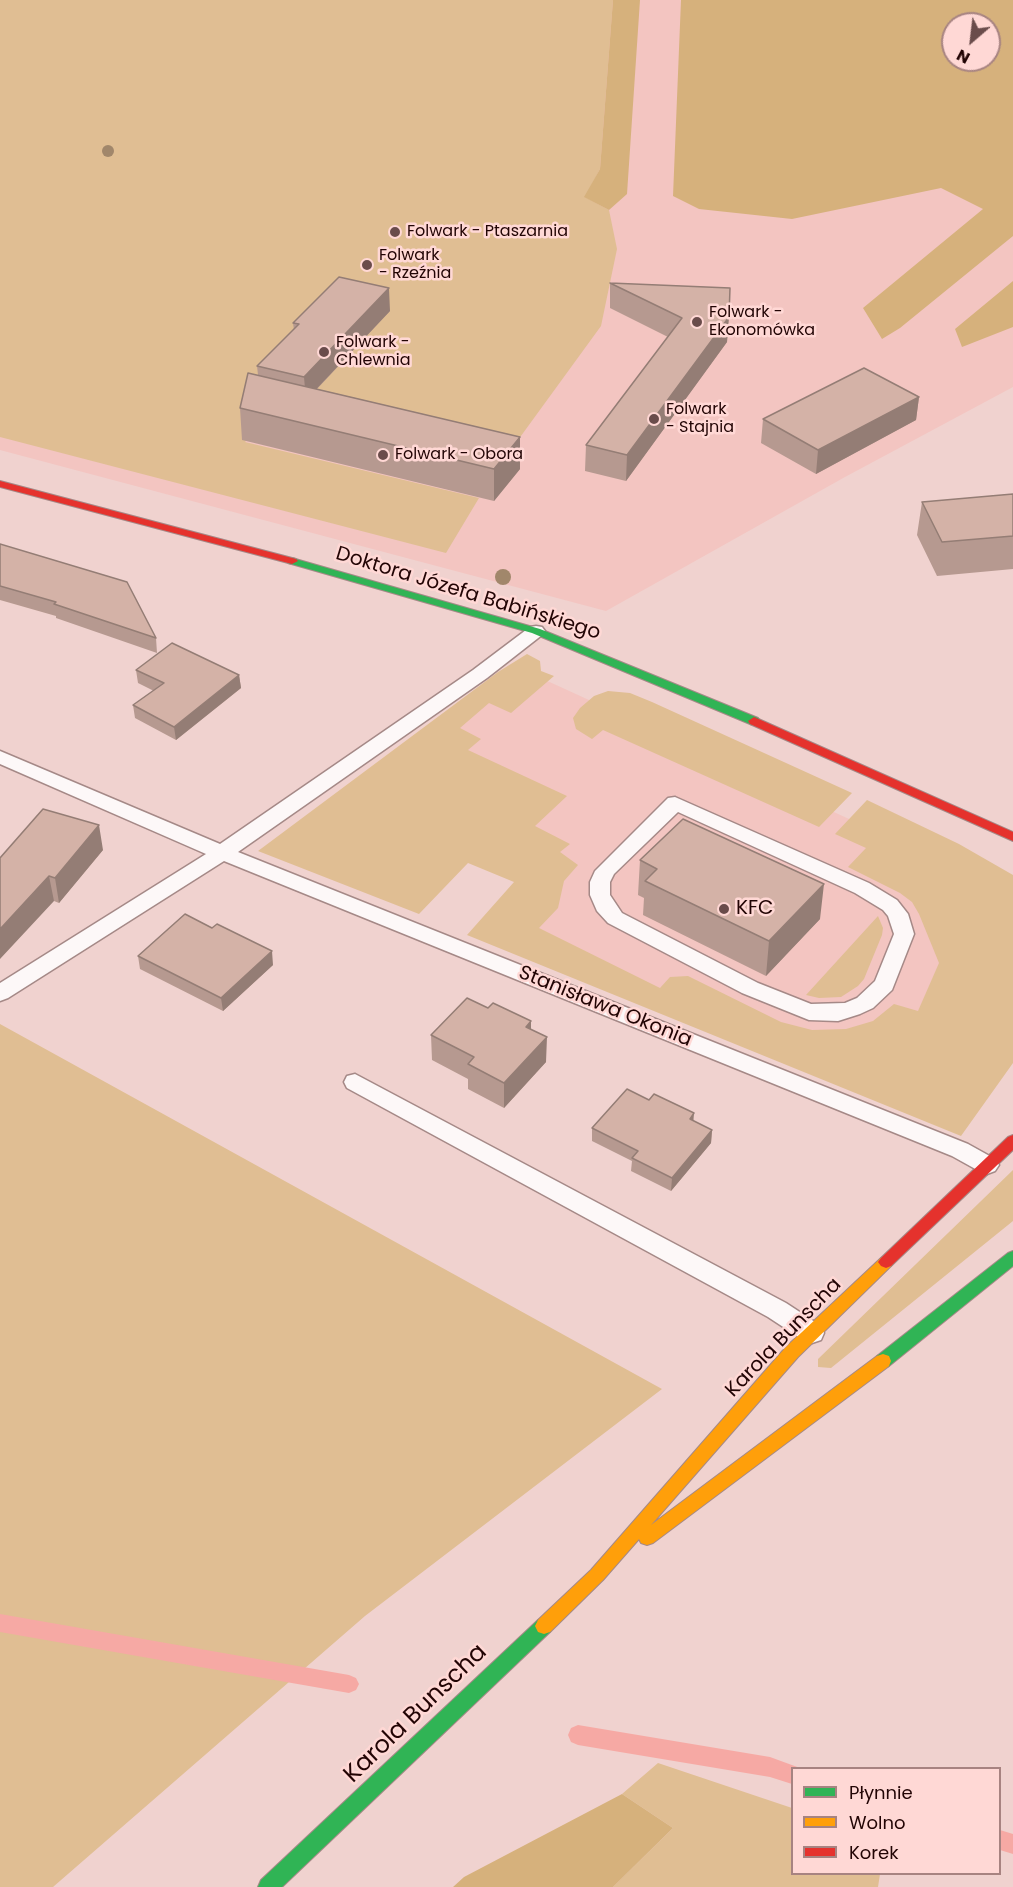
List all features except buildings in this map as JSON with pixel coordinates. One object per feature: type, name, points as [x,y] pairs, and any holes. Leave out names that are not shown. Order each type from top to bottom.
[{"type":"main road","name":"Doktora Józefa Babińskiego","points":[[0,484],[385,586],[536,631],[699,696],[1011,836]]},
{"type":"main road","name":"Karola Bunscha","points":[[268,1887],[597,1575],[792,1352],[1013,1141]]},
{"type":"main road","name":"Karola Bunscha","points":[[597,1575],[864,1377],[1013,1257]]},
{"type":"lane","points":[[0,993],[222,852],[480,674],[536,631]]},
{"type":"lane","name":"Stanisława Okonia","points":[[0,757],[222,852],[960,1150],[987,1165]]},
{"type":"lane","points":[[675,803],[851,883],[890,905],[898,914],[903,934],[884,985],[870,1000],[838,1013],[809,1012],[750,988],[615,918],[604,906],[600,895],[600,882],[605,871],[675,803]]},
{"type":"lane","points":[[355,1082],[777,1310],[812,1333]]},
{"type":"shaded area","points":[[0,0],[1013,0],[1013,387],[845,477],[606,611],[0,450]]},
{"type":"shaded area","points":[[0,0],[613,0],[600,169],[585,197],[609,210],[617,249],[601,326],[502,462],[276,409],[245,442],[479,498],[446,553],[0,437]]},
{"type":"shaded area","points":[[613,0],[640,0],[627,194],[609,210],[584,197],[600,169]]},
{"type":"shaded area","points":[[681,0],[1013,0],[1013,236],[900,328],[882,339],[863,308],[983,209],[941,188],[792,219],[699,209],[673,196]]},
{"type":"shaded area","points":[[1013,281],[1013,327],[962,347],[955,329]]},
{"type":"shaded area","points":[[527,654],[540,661],[541,671],[554,676],[511,713],[489,703],[460,728],[481,739],[468,750],[567,796],[535,826],[570,844],[560,852],[578,865],[564,881],[558,908],[539,928],[660,988],[670,977],[688,976],[781,1022],[812,1030],[846,1029],[873,1021],[894,1004],[918,1011],[939,963],[919,914],[912,902],[900,893],[848,867],[866,848],[835,834],[867,800],[959,844],[1013,875],[1013,1063],[961,1136],[467,935],[514,882],[468,863],[419,914],[258,851],[498,672]]},
{"type":"shaded area","points":[[519,668],[965,872],[999,983],[842,1064],[529,935],[557,861],[434,734]]},
{"type":"shaded area","points":[[608,691],[630,693],[652,702],[852,793],[819,827],[603,730],[592,739],[576,729],[573,718],[580,708],[594,696]]},
{"type":"shaded area","points":[[878,916],[883,928],[882,935],[864,979],[858,986],[841,997],[819,998],[806,995]]},
{"type":"shaded area","points":[[0,1024],[662,1389],[365,1616],[53,1887],[0,1887]]},
{"type":"shaded area","points":[[1013,1170],[1013,1221],[831,1368],[818,1367],[818,1359]]},
{"type":"shaded area","points":[[658,1763],[791,1808],[791,1875],[880,1875],[878,1887],[613,1887],[673,1828],[622,1794]]},
{"type":"shaded area","points":[[622,1794],[673,1828],[613,1887],[453,1887],[464,1877]]},
{"type":"waterway","points":[[0,1623],[349,1684]]},
{"type":"waterway","points":[[578,1735],[770,1767],[791,1774]]},
{"type":"waterway","points":[[1001,1840],[1013,1844]]},
{"type":"traffic: fast","points":[[292,561],[536,631],[754,721]]},
{"type":"traffic: fast","points":[[883,1361],[1013,1257]]},
{"type":"traffic: fast","points":[[268,1887],[544,1626]]},
{"type":"traffic: slow","points":[[544,1626],[597,1575],[792,1352],[886,1262]]},
{"type":"traffic: slow","points":[[647,1538],[883,1361]]},
{"type":"traffic: jam","points":[[0,484],[292,561]]},
{"type":"traffic: jam","points":[[754,721],[1013,837]]},
{"type":"traffic: jam","points":[[886,1262],[1013,1141]]},
{"type":"place","name":"Folwark - Ptaszarnia","points":[[395,232]]},
{"type":"place","name":"Folwark - Rzeźnia","points":[[367,265]]},
{"type":"place","name":"Folwark - Ekonomówka","points":[[697,322]]},
{"type":"place","name":"Folwark - Chlewnia","points":[[324,352]]},
{"type":"place","name":"Folwark - Stajnia","points":[[654,419]]},
{"type":"place","name":"Folwark - Obora","points":[[383,455]]},
{"type":"place","name":"KFC","points":[[724,909]]}]
